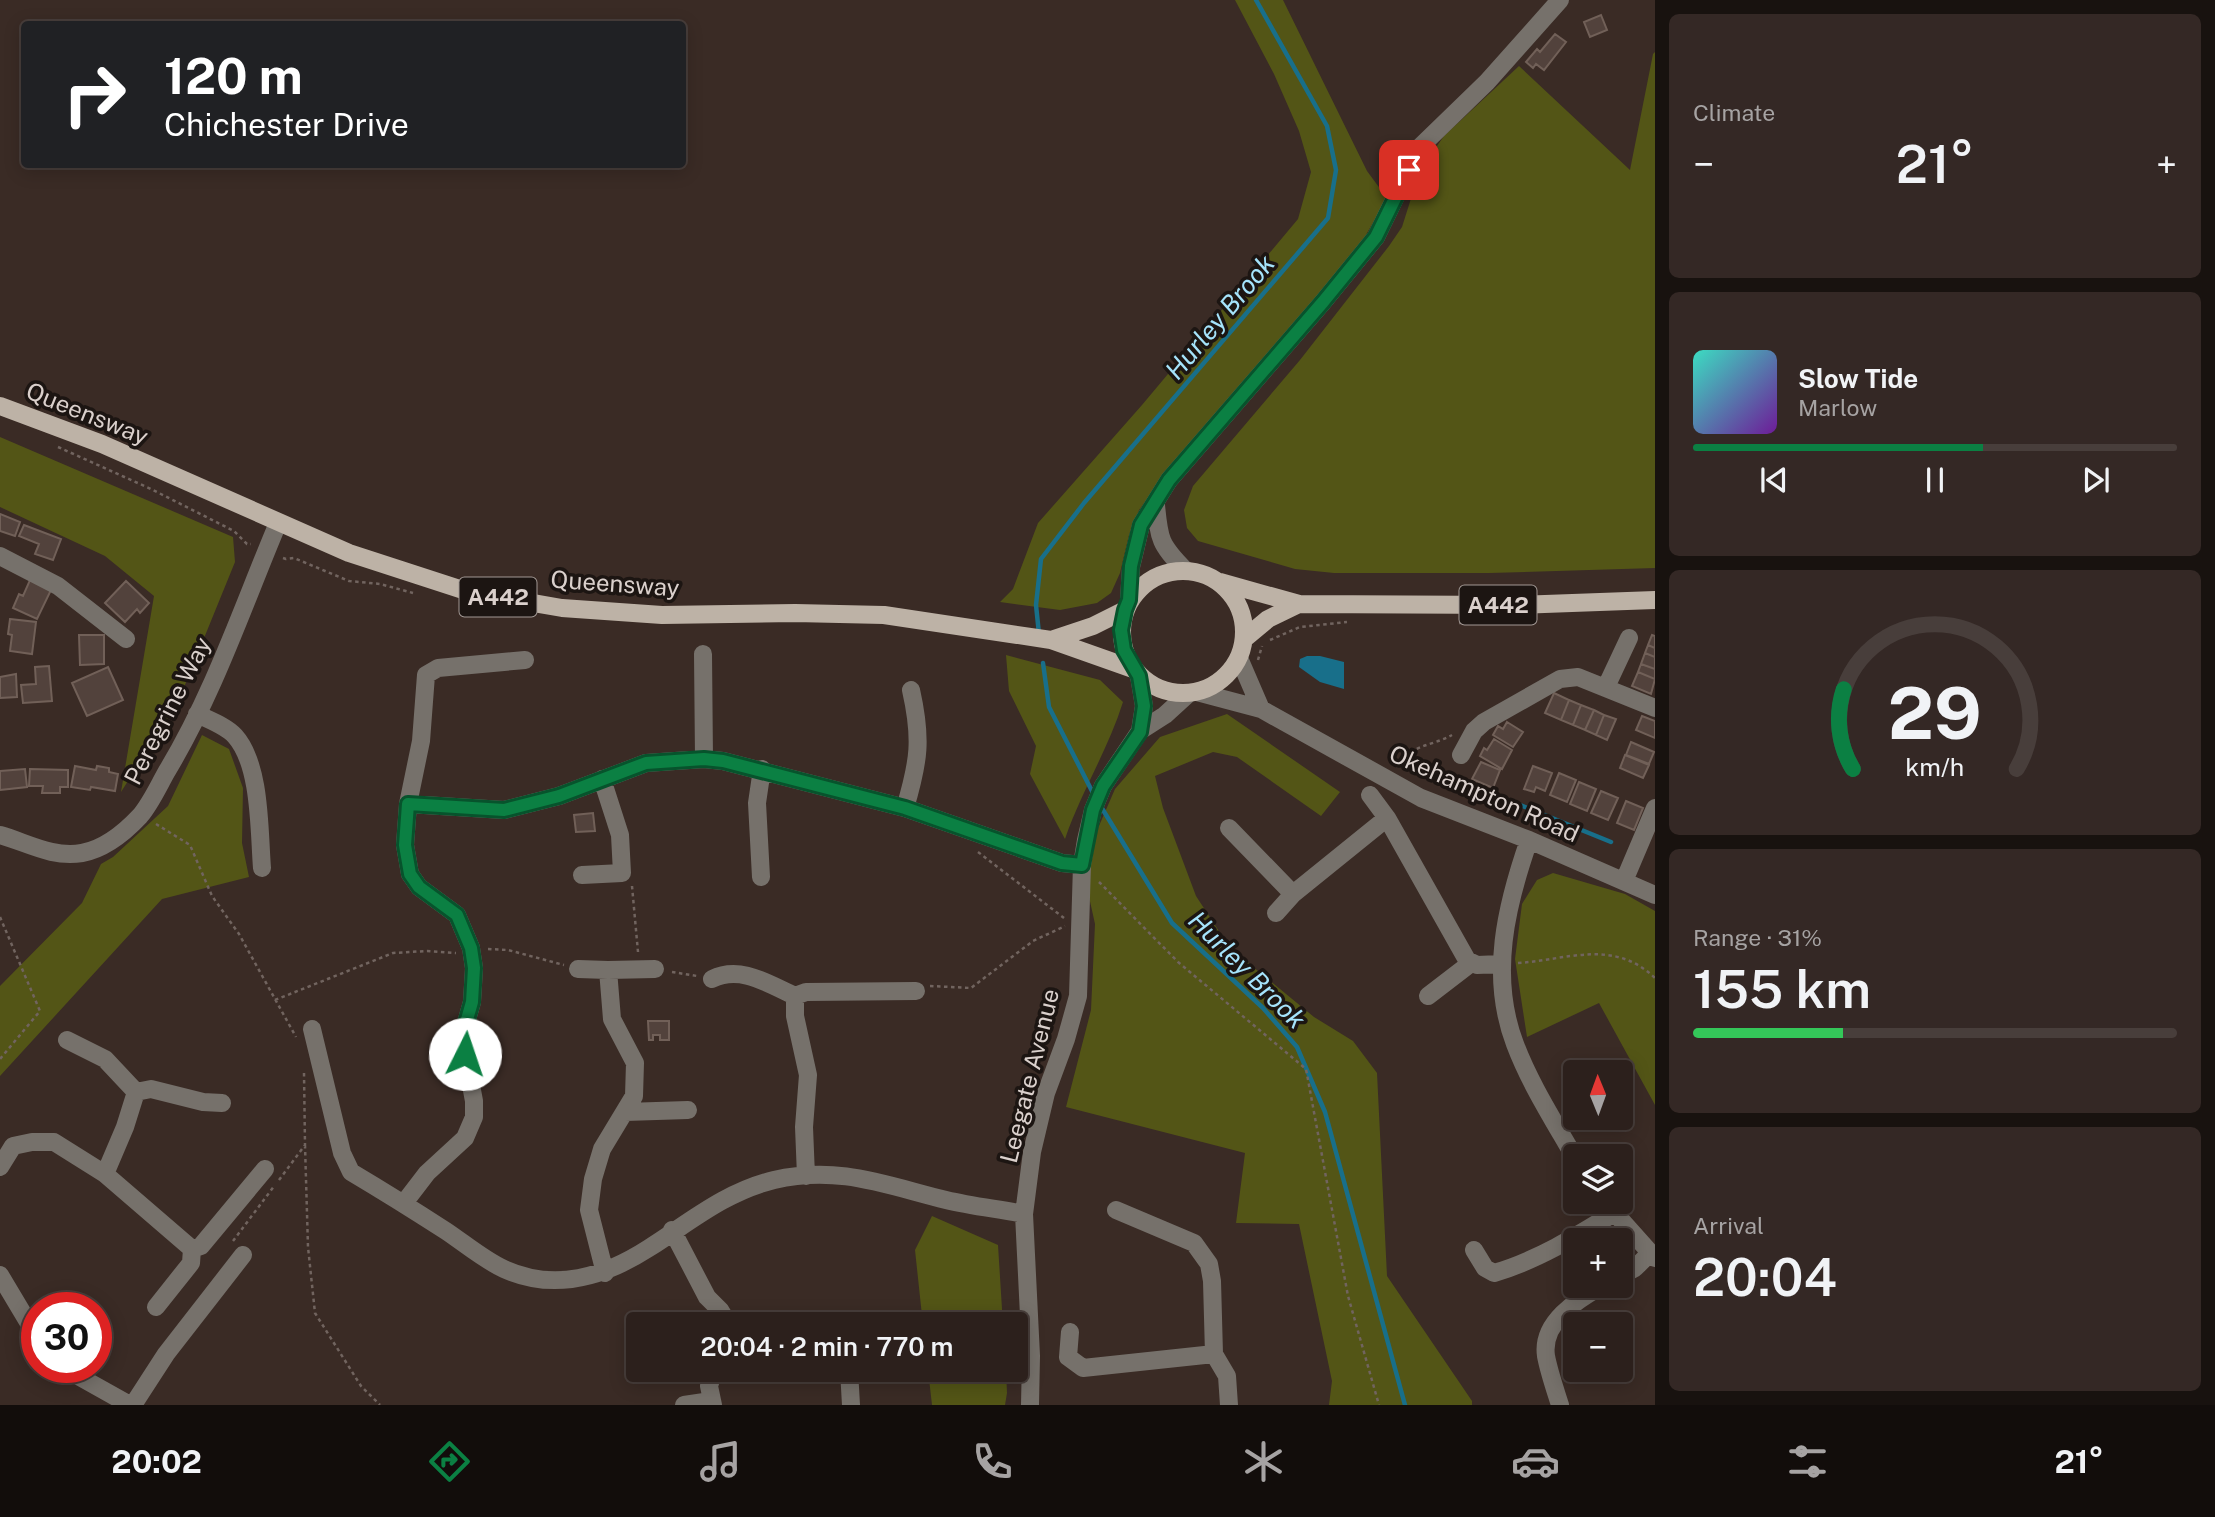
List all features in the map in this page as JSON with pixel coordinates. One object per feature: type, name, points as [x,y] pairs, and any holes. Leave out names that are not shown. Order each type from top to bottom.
[{"type":"main road","name":"Queensway","points":[[0,406],[102,444],[349,553],[469,592],[562,608],[662,615],[884,615],[1042,638]]},
{"type":"main road","name":"A442","points":[[1042,638],[1093,626],[1127,605],[1144,584],[1163,573],[1185,570],[1299,604],[1514,605],[1655,600]]},
{"type":"main road","points":[[1193,693],[1214,685],[1228,673],[1239,658],[1244,639],[1243,618],[1239,608],[1220,582]]},
{"type":"main road","name":"A442","points":[[1244,639],[1268,619],[1299,604]]},
{"type":"main road","points":[[1127,605],[1121,630],[1124,650],[1136,673]]},
{"type":"main road","name":"A442","points":[[1042,638],[1136,673],[1154,687],[1170,692],[1193,693]]},
{"type":"street","points":[[1127,605],[1131,566],[1141,525],[1156,505],[1169,480],[1376,237],[1420,147],[1487,82],[1560,0]]},
{"type":"street","points":[[1156,505],[1158,533],[1165,550],[1185,570]]},
{"type":"street","name":"Peregrine Way","points":[[0,835],[42,851],[83,853],[120,834],[141,815],[197,714],[233,636],[278,523]]},
{"type":"street","points":[[1,559],[58,586],[126,639]]},
{"type":"street","points":[[1606,687],[1629,638]]},
{"type":"street","points":[[703,654],[704,759]]},
{"type":"street","points":[[1239,658],[1261,709]]},
{"type":"street","points":[[404,1203],[426,1173],[465,1138],[474,1117],[474,1101],[462,1037],[472,1002],[471,951],[457,915],[419,887],[410,874],[405,845],[408,804],[421,741],[426,675],[438,668],[525,660]]},
{"type":"street","name":"Leegate Avenue","points":[[1136,673],[1144,706],[1140,732]]},
{"type":"street","points":[[1461,755],[1474,731],[1484,722],[1560,679],[1578,677],[1655,708]]},
{"type":"street","points":[[905,808],[917,770],[919,741],[911,690]]},
{"type":"street","name":"Leegate Avenue","points":[[1030,1405],[1031,1356],[1024,1214],[1032,1152],[1046,1093],[1078,996],[1082,865],[1093,810],[1102,790],[1140,732],[1193,693]]},
{"type":"street","name":"Okehampton Road","points":[[1193,693],[1261,709],[1421,798],[1529,840],[1655,895]]},
{"type":"street","points":[[197,714],[233,734],[245,753],[253,777],[262,868]]},
{"type":"street","points":[[408,804],[504,810],[559,796],[646,763],[704,759],[762,769],[905,808],[1062,863],[1082,865]]},
{"type":"street","points":[[761,877],[757,803],[762,769]]},
{"type":"street","points":[[582,875],[622,873],[620,835],[601,779]]},
{"type":"street","points":[[1370,795],[1387,818],[1467,960],[1471,963],[1501,964]]},
{"type":"street","points":[[1624,881],[1655,808]]},
{"type":"street","points":[[1276,913],[1293,894],[1387,818]]},
{"type":"street","points":[[1229,828],[1293,894]]},
{"type":"street","points":[[1529,840],[1506,920],[1501,964],[1503,997],[1514,1043],[1524,1066],[1567,1144]]},
{"type":"street","points":[[1428,996],[1471,963]]},
{"type":"street","points":[[578,969],[608,974],[649,969]]},
{"type":"street","points":[[605,1273],[589,1210],[593,1179],[602,1149],[634,1096],[635,1063],[611,1019],[608,974]]},
{"type":"street","points":[[719,976],[744,974],[795,996],[806,992],[921,988]]},
{"type":"street","points":[[795,996],[795,1016],[808,1075],[804,1127],[806,1176]]},
{"type":"street","points":[[312,1029],[342,1153],[351,1172],[404,1203],[504,1269],[546,1280],[581,1279],[605,1273],[649,1248],[706,1209],[743,1189],[775,1180],[840,1175],[874,1180],[947,1200],[1024,1214]]},
{"type":"street","points":[[67,1040],[105,1059],[134,1098]]},
{"type":"street","points":[[105,1174],[134,1098],[151,1089],[203,1102],[222,1102]]},
{"type":"street","points":[[625,1112],[688,1110]]},
{"type":"street","points":[[0,1167],[13,1146],[32,1142],[54,1142],[105,1174],[192,1249]]},
{"type":"street","points":[[192,1249],[201,1246],[265,1168]]},
{"type":"street","points":[[1116,1210],[1194,1243],[1209,1264],[1214,1354],[1227,1376],[1228,1405]]},
{"type":"street","points":[[1474,1250],[1485,1268],[1494,1273],[1508,1269],[1583,1232],[1602,1214]]},
{"type":"street","points":[[1614,1214],[1653,1256],[1633,1269]]},
{"type":"street","points":[[673,1230],[706,1297],[719,1312]]},
{"type":"street","points":[[156,1307],[191,1263],[192,1249]]},
{"type":"street","points":[[91,1383],[132,1405],[166,1354],[243,1255]]},
{"type":"street","points":[[0,1275],[7,1305],[21,1320]]},
{"type":"street","points":[[1560,1405],[1546,1354],[1550,1330],[1573,1303],[1582,1298]]},
{"type":"street","points":[[1070,1332],[1068,1357],[1083,1368],[1214,1354]]},
{"type":"street","points":[[684,1405],[712,1403],[710,1382]]},
{"type":"street","points":[[850,1382],[851,1405]]},
{"type":"path","points":[[56,446],[151,489],[234,531]]},
{"type":"path","points":[[1258,667],[1263,644],[1282,634],[1300,627],[1355,622]]},
{"type":"path","points":[[1457,623],[1496,623]]},
{"type":"path","points":[[921,988],[971,988],[1033,942],[1071,923],[977,851]]},
{"type":"path","points":[[623,858],[631,863],[636,944],[649,969],[719,976]]},
{"type":"path","points":[[1082,865],[1178,962],[1306,1069],[1348,1296],[1378,1405]]},
{"type":"path","points":[[0,917],[40,1011],[0,1059]]},
{"type":"path","points":[[275,1000],[393,953],[508,950],[578,969]]},
{"type":"path","points":[[1501,964],[1588,953],[1633,961],[1655,978]]},
{"type":"path","points":[[305,1145],[308,1247],[316,1313],[361,1386],[380,1405]]},
{"type":"shaded area","points":[[1235,0],[1283,0],[1367,171],[1387,198],[1350,263],[1181,454],[1139,510],[1129,535],[1120,573],[1111,593],[1097,603],[1060,610],[1000,602],[1013,589],[1038,523],[1142,405],[1298,219],[1311,172],[1299,131],[1274,74]]},
{"type":"shaded area","points":[[1655,52],[1655,568],[1489,573],[1334,573],[1295,569],[1198,541],[1187,528],[1184,510],[1193,486],[1300,360],[1389,246],[1402,227],[1420,170],[1444,136],[1519,66],[1630,170]]},
{"type":"shaded area","points":[[0,437],[233,537],[235,562],[178,702],[121,792],[154,596],[105,556],[0,507]]},
{"type":"shaded area","points":[[1006,655],[1100,680],[1123,702],[1065,839],[1030,774],[1036,746],[1009,691]]},
{"type":"shaded area","points":[[1227,714],[1340,792],[1321,816],[1237,757],[1213,752],[1155,776],[1163,808],[1196,896],[1230,948],[1314,1017],[1353,1041],[1377,1073],[1387,1276],[1472,1401],[1472,1405],[1329,1405],[1332,1381],[1299,1224],[1236,1223],[1245,1153],[1066,1107],[1091,1010],[1095,924],[1082,865],[1115,789],[1160,737]]},
{"type":"shaded area","points":[[202,735],[229,749],[243,788],[242,843],[249,877],[162,899],[0,1076],[0,986],[82,903],[101,864],[113,857],[168,806]]},
{"type":"shaded area","points":[[1553,873],[1625,894],[1655,911],[1655,1105],[1633,1065],[1633,1060],[1630,1060],[1599,1003],[1527,1037],[1515,959],[1522,904],[1537,880]]},
{"type":"shaded area","points":[[932,1216],[998,1245],[1002,1312],[922,1312],[915,1250]]},
{"type":"shaded area","points":[[929,1382],[1007,1382],[1005,1405],[932,1405]]},
{"type":"water","points":[[1307,656],[1344,662],[1344,689],[1320,682],[1299,667],[1300,659]]},
{"type":"building","points":[[1601,15],[1607,30],[1590,37],[1584,22]]},
{"type":"building","points":[[1555,34],[1566,42],[1544,70],[1536,64],[1533,68],[1526,62],[1537,49],[1540,52]]},
{"type":"building","points":[[0,514],[20,522],[15,536],[0,531]]},
{"type":"building","points":[[24,525],[61,539],[53,560],[35,554],[39,544],[19,536]]},
{"type":"building","points":[[30,580],[51,590],[37,619],[13,608],[19,594],[23,596]]},
{"type":"building","points":[[126,581],[149,603],[140,613],[137,609],[125,622],[105,603]]},
{"type":"building","points":[[10,619],[36,622],[32,654],[10,651]]},
{"type":"building","points":[[79,635],[104,635],[104,664],[80,665]]},
{"type":"building","points":[[1652,635],[1655,636],[1655,648],[1648,645]]},
{"type":"building","points":[[1648,645],[1655,648],[1655,657],[1645,653]]},
{"type":"building","points":[[1645,653],[1655,657],[1655,669],[1641,664]]},
{"type":"building","points":[[1641,664],[1655,669],[1655,679],[1638,672]]},
{"type":"building","points":[[49,666],[52,701],[23,703],[21,685],[36,684],[35,667]]},
{"type":"building","points":[[108,667],[123,700],[87,716],[72,683]]},
{"type":"building","points":[[1638,672],[1655,679],[1651,694],[1632,686]]},
{"type":"building","points":[[16,674],[17,697],[0,698],[0,677]]},
{"type":"building","points":[[1554,693],[1569,700],[1561,720],[1545,713]]},
{"type":"building","points":[[1569,700],[1581,705],[1573,725],[1561,720]]},
{"type":"building","points":[[1581,705],[1594,710],[1585,730],[1573,725]]},
{"type":"building","points":[[1594,710],[1604,715],[1596,735],[1585,730]]},
{"type":"building","points":[[1604,715],[1616,719],[1607,740],[1596,735]]},
{"type":"building","points":[[1642,716],[1655,721],[1655,738],[1636,730]]},
{"type":"building","points":[[1507,722],[1523,732],[1513,747],[1493,735],[1498,726],[1503,729]]},
{"type":"building","points":[[1494,739],[1512,750],[1502,769],[1480,756]]},
{"type":"building","points":[[1631,742],[1654,752],[1649,764],[1626,755]]},
{"type":"building","points":[[1625,755],[1649,765],[1643,778],[1620,768]]},
{"type":"building","points":[[1481,762],[1500,770],[1493,788],[1472,779]]},
{"type":"building","points":[[75,766],[96,770],[97,766],[109,768],[109,772],[118,774],[115,791],[71,787]]},
{"type":"building","points":[[1533,766],[1552,773],[1545,791],[1536,787],[1534,792],[1524,789]]},
{"type":"building","points":[[25,769],[27,787],[0,790],[0,771]]},
{"type":"building","points":[[30,769],[68,770],[68,787],[60,787],[60,793],[42,793],[43,786],[29,786]]},
{"type":"building","points":[[1559,773],[1576,780],[1567,802],[1550,795]]},
{"type":"building","points":[[1579,782],[1596,789],[1587,811],[1570,804]]},
{"type":"building","points":[[1601,791],[1618,798],[1608,820],[1591,813]]},
{"type":"building","points":[[1626,801],[1643,808],[1634,830],[1617,823]]},
{"type":"building","points":[[593,813],[595,831],[576,832],[574,815]]},
{"type":"building","points":[[648,1021],[669,1021],[669,1040],[660,1040],[660,1035],[653,1035],[653,1040],[649,1040]]},
{"type":"waterway","name":"Hurley Brook","points":[[1039,634],[1036,605],[1041,559],[1084,503],[1328,218],[1336,170],[1327,126],[1256,0]]},
{"type":"waterway","name":"Hurley Brook","points":[[1043,663],[1049,707],[1094,795]]},
{"type":"waterway","points":[[1417,763],[1464,784]]},
{"type":"waterway","points":[[1493,794],[1611,842]]},
{"type":"waterway","name":"Hurley Brook","points":[[1100,805],[1172,923],[1263,1008],[1297,1047],[1325,1112],[1405,1405]]},
{"type":"route","points":[[465,1054],[462,1037],[472,1002],[474,968],[471,948],[457,915],[419,887],[410,874],[405,845],[408,804],[504,810],[559,796],[646,763],[704,759],[762,769],[905,808],[1062,863],[1082,865],[1093,810],[1103,786],[1140,732],[1144,706],[1139,676],[1124,650],[1121,630],[1129,600],[1131,566],[1141,525],[1156,505],[1169,480],[1376,237],[1409,170]]}]
